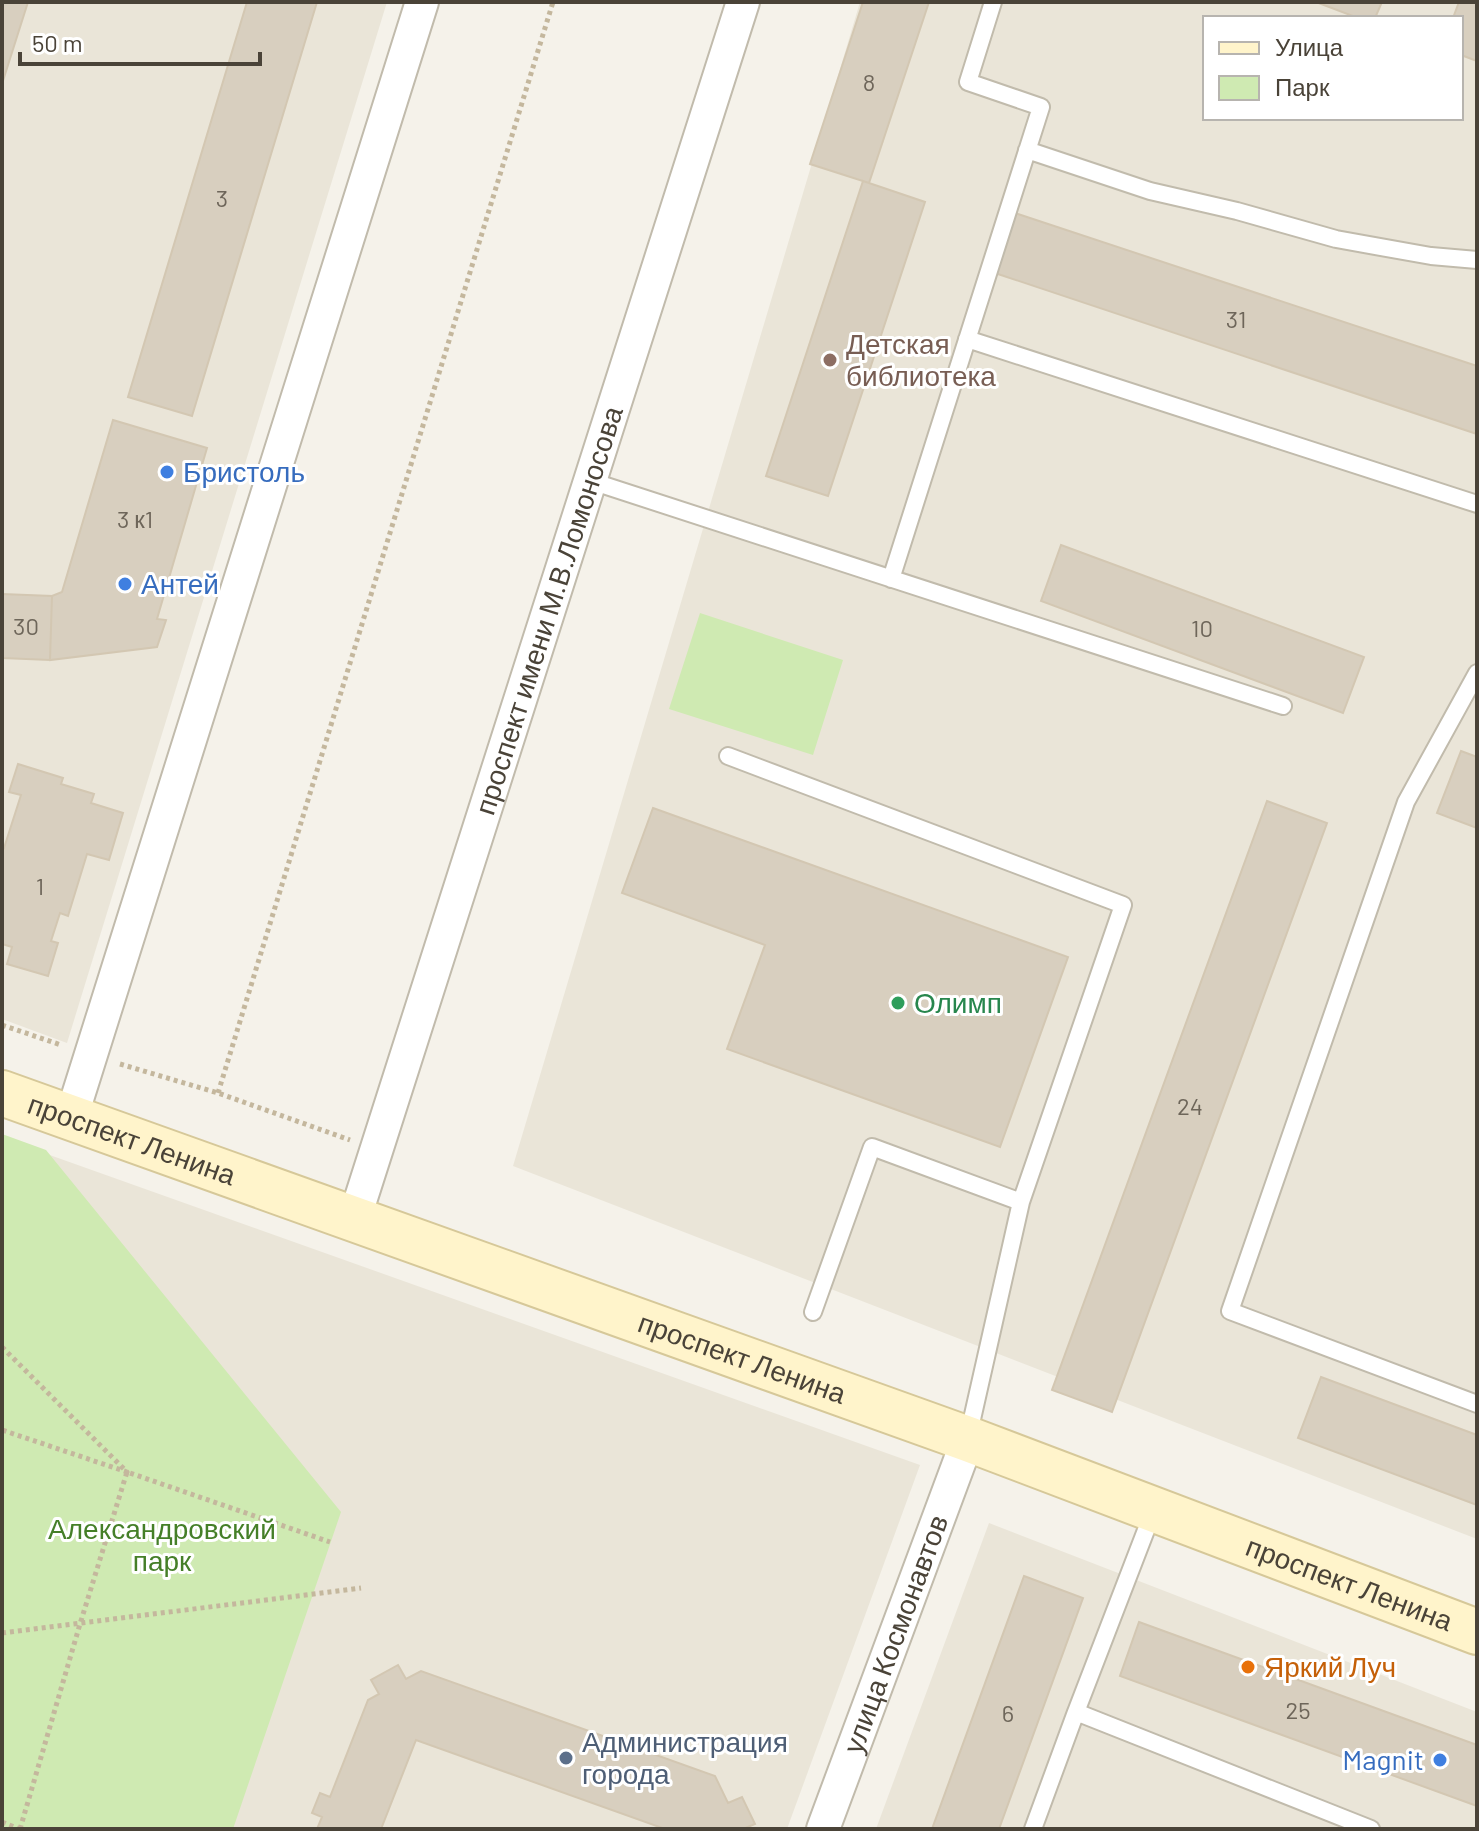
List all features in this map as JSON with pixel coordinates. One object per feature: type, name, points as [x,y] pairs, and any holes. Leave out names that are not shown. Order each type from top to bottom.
[{"type":"street","points":[[71,1118],[422,2]]},
{"type":"street","name":"проспект имени М.В.Ломоносова","points":[[354,1220],[743,2]]},
{"type":"street","name":"проспект Ленина","points":[[2,1093],[968,1439],[1477,1632]]},
{"type":"street","name":"улица Космонавтов","points":[[823,1829],[968,1439]]},
{"type":"lane","points":[[891,579],[1041,107],[968,82],[993,2]]},
{"type":"lane","points":[[1027,150],[1150,191],[1336,239],[1431,256],[1477,260]]},
{"type":"lane","points":[[967,339],[1477,504]]},
{"type":"lane","points":[[591,481],[1283,706]]},
{"type":"lane","points":[[1477,673],[1406,802],[1230,1311],[1477,1404]]},
{"type":"lane","points":[[728,756],[1123,905],[1021,1202],[968,1439]]},
{"type":"lane","points":[[813,1312],[872,1147],[1021,1202]]},
{"type":"lane","points":[[1033,1829],[1154,1509]]},
{"type":"lane","points":[[1076,1712],[1371,1829]]},
{"type":"path","points":[[218,1093],[553,2]]},
{"type":"path","points":[[2,1025],[218,1093],[377,1150]]},
{"type":"path","points":[[2,1347],[127,1472]]},
{"type":"path","points":[[2,1430],[330,1542]]},
{"type":"path","points":[[2,1822],[20,1829],[127,1472]]},
{"type":"path","points":[[2,1633],[361,1588]]},
{"type":"shaded area","points":[[2,2],[387,2],[67,1043],[2,1019]]},
{"type":"shaded area","points":[[860,2],[1477,2],[1477,1539],[513,1166]]},
{"type":"shaded area","points":[[2,1138],[920,1465],[787,1829],[2,1829]]},
{"type":"shaded area","points":[[989,1523],[1477,1712],[1477,1829],[876,1829]]},
{"type":"green space","points":[[700,613],[843,660],[813,755],[669,709]]},
{"type":"green space","name":"Александровский парк","points":[[2,1134],[46,1150],[341,1512],[233,1829],[2,1829]]},
{"type":"building","points":[[2,2],[28,2],[2,84]]},
{"type":"building","points":[[247,2],[317,2],[192,416],[128,397]]},
{"type":"building","points":[[863,2],[929,2],[869,183],[810,164]]},
{"type":"building","points":[[1316,2],[1382,2],[1376,16],[1353,16]]},
{"type":"building","points":[[1459,2],[1477,2],[1477,61],[1463,56],[1463,16],[1454,16]]},
{"type":"building","points":[[863,181],[925,202],[828,496],[766,476]]},
{"type":"building","points":[[1015,213],[1477,366],[1477,434],[995,273]]},
{"type":"building","points":[[113,420],[207,448],[157,619],[166,620],[157,647],[50,660],[52,596],[62,592]]},
{"type":"building","points":[[1061,545],[1364,657],[1343,713],[1041,601]]},
{"type":"building","points":[[2,594],[52,596],[50,660],[2,658]]},
{"type":"building","points":[[1461,751],[1477,757],[1477,828],[1437,813]]},
{"type":"building","points":[[18,764],[63,778],[61,784],[94,794],[91,803],[123,813],[109,860],[87,854],[68,916],[60,913],[51,941],[58,943],[48,976],[7,964],[12,947],[2,944],[2,847],[21,795],[9,792]]},
{"type":"building","points":[[1267,801],[1327,823],[1112,1412],[1052,1390]]},
{"type":"building","name":"Олимп","points":[[653,808],[1068,957],[1000,1147],[727,1049],[765,945],[622,893]]},
{"type":"building","points":[[1321,1377],[1477,1435],[1477,1505],[1298,1438]]},
{"type":"building","points":[[1024,1576],[1083,1598],[999,1829],[932,1829]]},
{"type":"building","points":[[1139,1622],[1477,1745],[1477,1806],[1120,1676]]},
{"type":"building","name":"Администрация города","points":[[398,1665],[406,1679],[421,1671],[715,1776],[728,1803],[742,1797],[755,1824],[743,1829],[665,1829],[416,1740],[381,1829],[317,1829],[322,1817],[312,1813],[320,1793],[330,1797],[368,1700],[379,1694],[371,1680]]},
{"type":"place","name":"Детская библиотека","points":[[830,360]]},
{"type":"place","name":"Бристоль","points":[[167,472]]},
{"type":"place","name":"Антей","points":[[125,584]]},
{"type":"place","name":"Олимп","points":[[898,1003]]},
{"type":"place","name":"Яркий Луч","points":[[1248,1667]]},
{"type":"place","name":"Администрация города","points":[[566,1758]]},
{"type":"place","name":"Magnit","points":[[1440,1760]]}]
